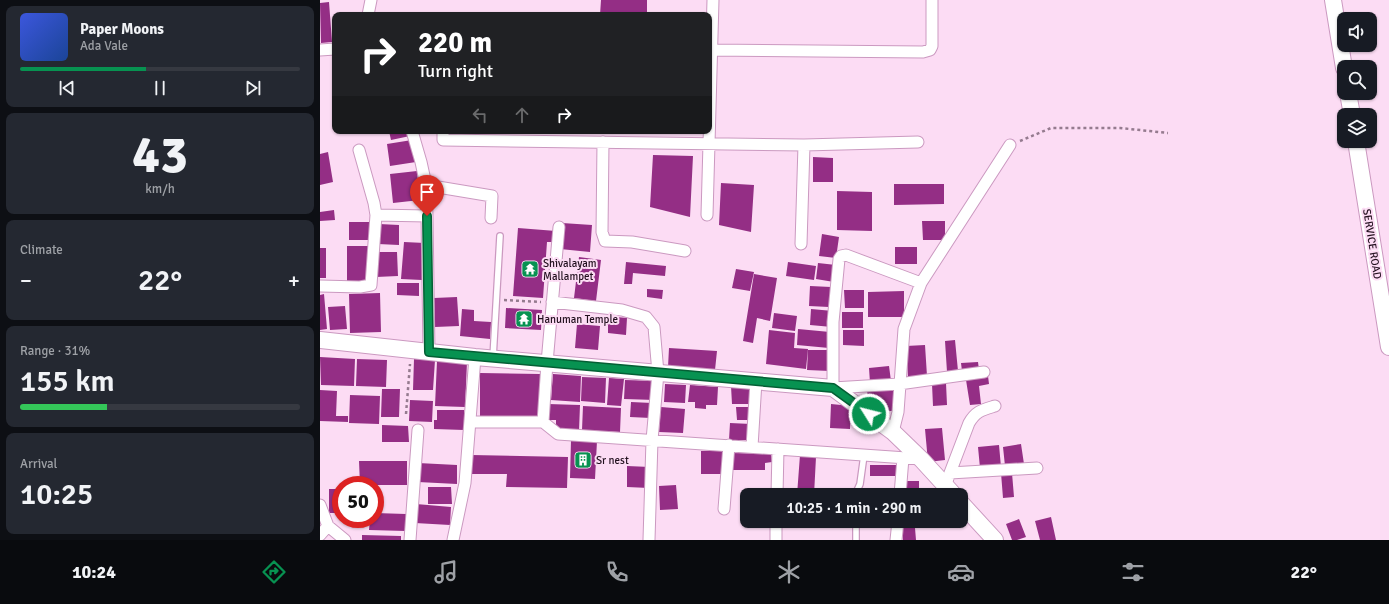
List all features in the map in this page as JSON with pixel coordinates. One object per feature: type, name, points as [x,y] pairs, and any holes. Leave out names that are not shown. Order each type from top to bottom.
[{"type":"main road","points":[[1333,0],[1343,60]]},
{"type":"main road","name":"SERVICE ROAD","points":[[1357,148],[1389,347]]},
{"type":"main road","points":[[320,340],[493,359],[833,388],[893,432],[950,485]]},
{"type":"main road","points":[[968,511],[995,540]]},
{"type":"street","points":[[369,12],[372,0]]},
{"type":"street","points":[[712,25],[713,0]]},
{"type":"street","points":[[712,50],[923,52],[930,50],[932,46],[932,0]]},
{"type":"street","points":[[320,50],[332,49]]},
{"type":"street","points":[[413,134],[426,185],[429,352]]},
{"type":"street","points":[[443,134],[443,140],[804,145],[918,142]]},
{"type":"street","points":[[708,215],[709,134]]},
{"type":"street","points":[[603,142],[602,232],[605,241],[632,242],[685,251]]},
{"type":"street","points":[[801,244],[804,145]]},
{"type":"street","points":[[893,432],[898,412],[904,329],[922,283],[1010,145]]},
{"type":"street","points":[[320,286],[371,285],[376,215],[359,150]]},
{"type":"street","points":[[426,185],[492,196],[491,218]]},
{"type":"street","points":[[376,215],[427,216]]},
{"type":"street","points":[[543,422],[558,227]]},
{"type":"street","points":[[922,283],[846,255],[841,256],[839,259],[833,322],[833,388],[899,384],[984,372]]},
{"type":"street","points":[[552,302],[622,310],[646,317],[654,327],[658,373],[652,440],[649,540]]},
{"type":"street","points":[[453,540],[465,483],[475,357]]},
{"type":"street","points":[[752,447],[756,381]]},
{"type":"street","points":[[995,406],[979,411],[974,415],[969,423],[950,485],[1037,468]]},
{"type":"street","points":[[470,422],[543,422],[558,434],[921,459]]},
{"type":"street","points":[[410,540],[418,430]]},
{"type":"street","points":[[724,509],[729,445]]},
{"type":"street","points":[[777,488],[778,449]]},
{"type":"street","points":[[901,488],[903,458]]},
{"type":"street","points":[[320,505],[328,526],[345,540]]},
{"type":"street","points":[[320,535],[328,526]]},
{"type":"street","points":[[776,528],[776,540]]},
{"type":"street","points":[[896,540],[897,528]]},
{"type":"lane","points":[[493,359],[500,236]]},
{"type":"lane","points":[[858,488],[864,455]]},
{"type":"lane","points":[[856,528],[856,540]]},
{"type":"path","points":[[1010,145],[1051,128],[1120,128],[1168,132]]},
{"type":"path","points":[[496,300],[552,302]]},
{"type":"path","points":[[406,414],[411,350]]},
{"type":"building","points":[[601,0],[647,0],[647,12],[600,12]]},
{"type":"building","points":[[329,2],[332,42],[321,43],[320,3]]},
{"type":"building","points":[[390,134],[410,134],[410,136],[391,140]]},
{"type":"building","points":[[412,140],[416,162],[390,166],[387,144]]},
{"type":"building","points":[[328,152],[333,182],[320,185],[320,154]]},
{"type":"building","points":[[653,155],[693,156],[690,217],[650,207]]},
{"type":"building","points":[[813,157],[833,158],[833,182],[813,182]]},
{"type":"building","points":[[417,171],[420,200],[393,203],[390,174]]},
{"type":"building","points":[[721,183],[754,185],[751,232],[719,225]]},
{"type":"building","points":[[894,184],[944,184],[944,204],[894,205]]},
{"type":"building","points":[[837,191],[872,192],[872,231],[837,230]]},
{"type":"building","points":[[334,210],[335,220],[320,221],[320,212]]},
{"type":"building","points":[[922,221],[945,221],[945,240],[923,240]]},
{"type":"building","points":[[349,222],[370,222],[370,240],[349,240]]},
{"type":"building","points":[[562,223],[592,225],[590,252],[560,249]]},
{"type":"building","points":[[379,224],[399,225],[399,245],[378,244]]},
{"type":"building","name":"Shivalayam Mallampet","points":[[518,228],[556,231],[555,242],[547,242],[543,298],[513,296]]},
{"type":"building","points":[[822,234],[839,237],[836,258],[819,256]]},
{"type":"building","points":[[404,242],[425,243],[422,280],[401,279]]},
{"type":"building","points":[[347,246],[368,246],[368,281],[347,282]]},
{"type":"building","points":[[895,247],[917,247],[917,264],[895,264]]},
{"type":"building","points":[[320,248],[326,248],[326,278],[320,278]]},
{"type":"building","points":[[376,252],[397,252],[398,276],[376,277]]},
{"type":"building","points":[[579,257],[601,260],[596,301],[574,298]]},
{"type":"building","points":[[626,262],[666,266],[665,276],[633,273],[632,284],[624,284]]},
{"type":"building","points":[[788,262],[816,266],[814,280],[786,276]]},
{"type":"building","points":[[818,263],[836,265],[834,282],[816,279]]},
{"type":"building","points":[[736,269],[754,272],[750,291],[732,288]]},
{"type":"building","points":[[754,274],[777,278],[770,321],[757,318],[753,343],[743,341]]},
{"type":"building","points":[[397,283],[419,283],[419,296],[397,295]]},
{"type":"building","points":[[810,286],[831,287],[829,307],[809,306]]},
{"type":"building","points":[[647,289],[663,290],[662,299],[647,297]]},
{"type":"building","points":[[844,290],[864,290],[864,308],[845,308]]},
{"type":"building","points":[[904,291],[904,317],[868,317],[868,292]]},
{"type":"building","points":[[380,293],[381,332],[350,333],[349,294]]},
{"type":"building","points":[[324,294],[327,329],[320,330],[320,295]]},
{"type":"building","points":[[457,297],[459,326],[435,327],[434,298]]},
{"type":"building","points":[[345,306],[347,329],[330,330],[328,307]]},
{"type":"building","name":"Hanuman Temple","points":[[506,308],[542,310],[541,330],[505,328]]},
{"type":"building","points":[[462,309],[474,310],[474,321],[491,322],[490,339],[460,336]]},
{"type":"building","points":[[811,309],[833,311],[832,327],[810,325]]},
{"type":"building","points":[[842,312],[863,312],[863,328],[842,328]]},
{"type":"building","points":[[774,313],[797,316],[795,331],[772,328]]},
{"type":"building","points":[[606,316],[627,318],[626,335],[608,333],[608,325],[605,325]]},
{"type":"building","points":[[577,324],[600,326],[598,350],[575,348]]},
{"type":"building","points":[[798,329],[830,332],[829,348],[797,345]]},
{"type":"building","points":[[769,330],[795,333],[794,348],[808,349],[806,369],[766,364]]},
{"type":"building","points":[[843,330],[864,330],[864,346],[843,345]]},
{"type":"building","points":[[955,340],[958,371],[947,372],[945,341]]},
{"type":"building","points":[[925,345],[927,376],[908,377],[906,346]]},
{"type":"building","points":[[669,348],[717,351],[715,370],[668,367]]},
{"type":"building","points":[[808,350],[831,350],[830,371],[807,370]]},
{"type":"building","points":[[320,357],[355,359],[354,386],[321,385]]},
{"type":"building","points":[[357,359],[387,360],[386,387],[356,386]]},
{"type":"building","points":[[414,359],[435,360],[433,390],[413,390]]},
{"type":"building","points":[[437,361],[467,362],[465,407],[435,406]]},
{"type":"building","points":[[978,362],[979,370],[962,371],[961,363]]},
{"type":"building","points":[[889,366],[891,381],[870,383],[869,368]]},
{"type":"building","points":[[480,373],[540,374],[540,419],[480,419]]},
{"type":"building","points":[[553,374],[581,376],[580,402],[551,400]]},
{"type":"building","points":[[988,376],[989,384],[979,386],[981,404],[970,405],[966,380]]},
{"type":"building","points":[[582,377],[606,378],[605,403],[581,401]]},
{"type":"building","points":[[609,378],[624,379],[621,406],[607,405]]},
{"type":"building","points":[[625,380],[656,381],[655,400],[624,399]]},
{"type":"building","points":[[946,383],[947,405],[933,406],[932,384]]},
{"type":"building","points":[[665,384],[686,385],[685,403],[664,402]]},
{"type":"building","points":[[690,385],[718,387],[717,405],[706,405],[706,409],[695,408],[695,402],[688,402]]},
{"type":"building","points":[[731,386],[752,386],[752,404],[732,404]]},
{"type":"building","points":[[895,387],[898,410],[883,412],[881,400],[868,402],[867,389]]},
{"type":"building","points":[[382,389],[400,389],[399,417],[381,417]]},
{"type":"building","points":[[320,390],[337,391],[336,416],[348,416],[348,422],[320,421]]},
{"type":"building","points":[[350,395],[380,396],[379,424],[349,423]]},
{"type":"building","points":[[410,400],[433,401],[432,422],[409,421]]},
{"type":"building","points":[[631,402],[652,403],[651,418],[630,417]]},
{"type":"building","points":[[548,404],[580,405],[579,431],[556,430],[556,420],[548,420]]},
{"type":"building","points":[[831,404],[851,406],[850,429],[830,428]]},
{"type":"building","points":[[583,406],[621,408],[620,432],[582,430]]},
{"type":"building","points":[[661,407],[685,409],[683,433],[659,432]]},
{"type":"building","points":[[736,407],[751,407],[752,420],[737,420]]},
{"type":"building","points":[[437,410],[464,410],[464,430],[434,429],[434,420],[437,420]]},
{"type":"building","points":[[730,423],[751,424],[751,440],[729,440]]},
{"type":"building","points":[[382,425],[408,426],[409,442],[382,442]]},
{"type":"building","points":[[942,428],[945,460],[928,462],[925,429]]},
{"type":"building","name":"Sr nest","points":[[571,440],[597,441],[595,479],[570,478]]},
{"type":"building","points":[[1021,444],[1024,464],[1005,466],[1003,447]]},
{"type":"building","points":[[999,445],[1001,467],[980,468],[978,447]]},
{"type":"building","points":[[701,451],[723,451],[723,474],[701,474]]},
{"type":"building","points":[[730,453],[771,454],[772,462],[765,463],[765,470],[730,470]]},
{"type":"building","points":[[471,455],[568,457],[567,488],[506,487],[507,474],[471,474]]},
{"type":"building","points":[[800,455],[816,457],[814,488],[798,488]]},
{"type":"building","points":[[359,461],[407,461],[407,485],[384,485],[384,476],[360,476]]},
{"type":"building","points":[[418,463],[457,465],[457,484],[418,482]]},
{"type":"building","points":[[870,465],[896,465],[896,476],[870,476]]},
{"type":"building","points":[[627,466],[650,467],[649,488],[627,487]]},
{"type":"building","points":[[1001,473],[1012,473],[1014,497],[1003,498]]},
{"type":"building","points":[[903,481],[919,481],[919,488],[904,488]]},
{"type":"building","points":[[676,485],[678,509],[660,510],[659,486]]},
{"type":"building","points":[[428,487],[451,487],[452,504],[428,504]]},
{"type":"building","points":[[329,489],[332,489],[332,513],[329,513]]},
{"type":"building","points":[[416,504],[451,507],[450,525],[415,523]]},
{"type":"building","points":[[384,513],[406,514],[406,531],[369,530],[369,528],[384,528]]},
{"type":"building","points":[[1051,517],[1056,540],[1040,540],[1035,521]]},
{"type":"building","points":[[1019,519],[1026,537],[1012,540],[1006,524]]},
{"type":"building","points":[[902,528],[915,528],[916,540],[903,540]]},
{"type":"building","points":[[362,535],[401,536],[401,540],[362,540]]},
{"type":"place","name":"Shivalayam Mallampet","points":[[530,269]]},
{"type":"place","name":"Hanuman Temple","points":[[524,319]]},
{"type":"place","name":"Sr nest","points":[[583,460]]},
{"type":"route","points":[[427,216],[429,352],[833,388],[869,414]]}]
